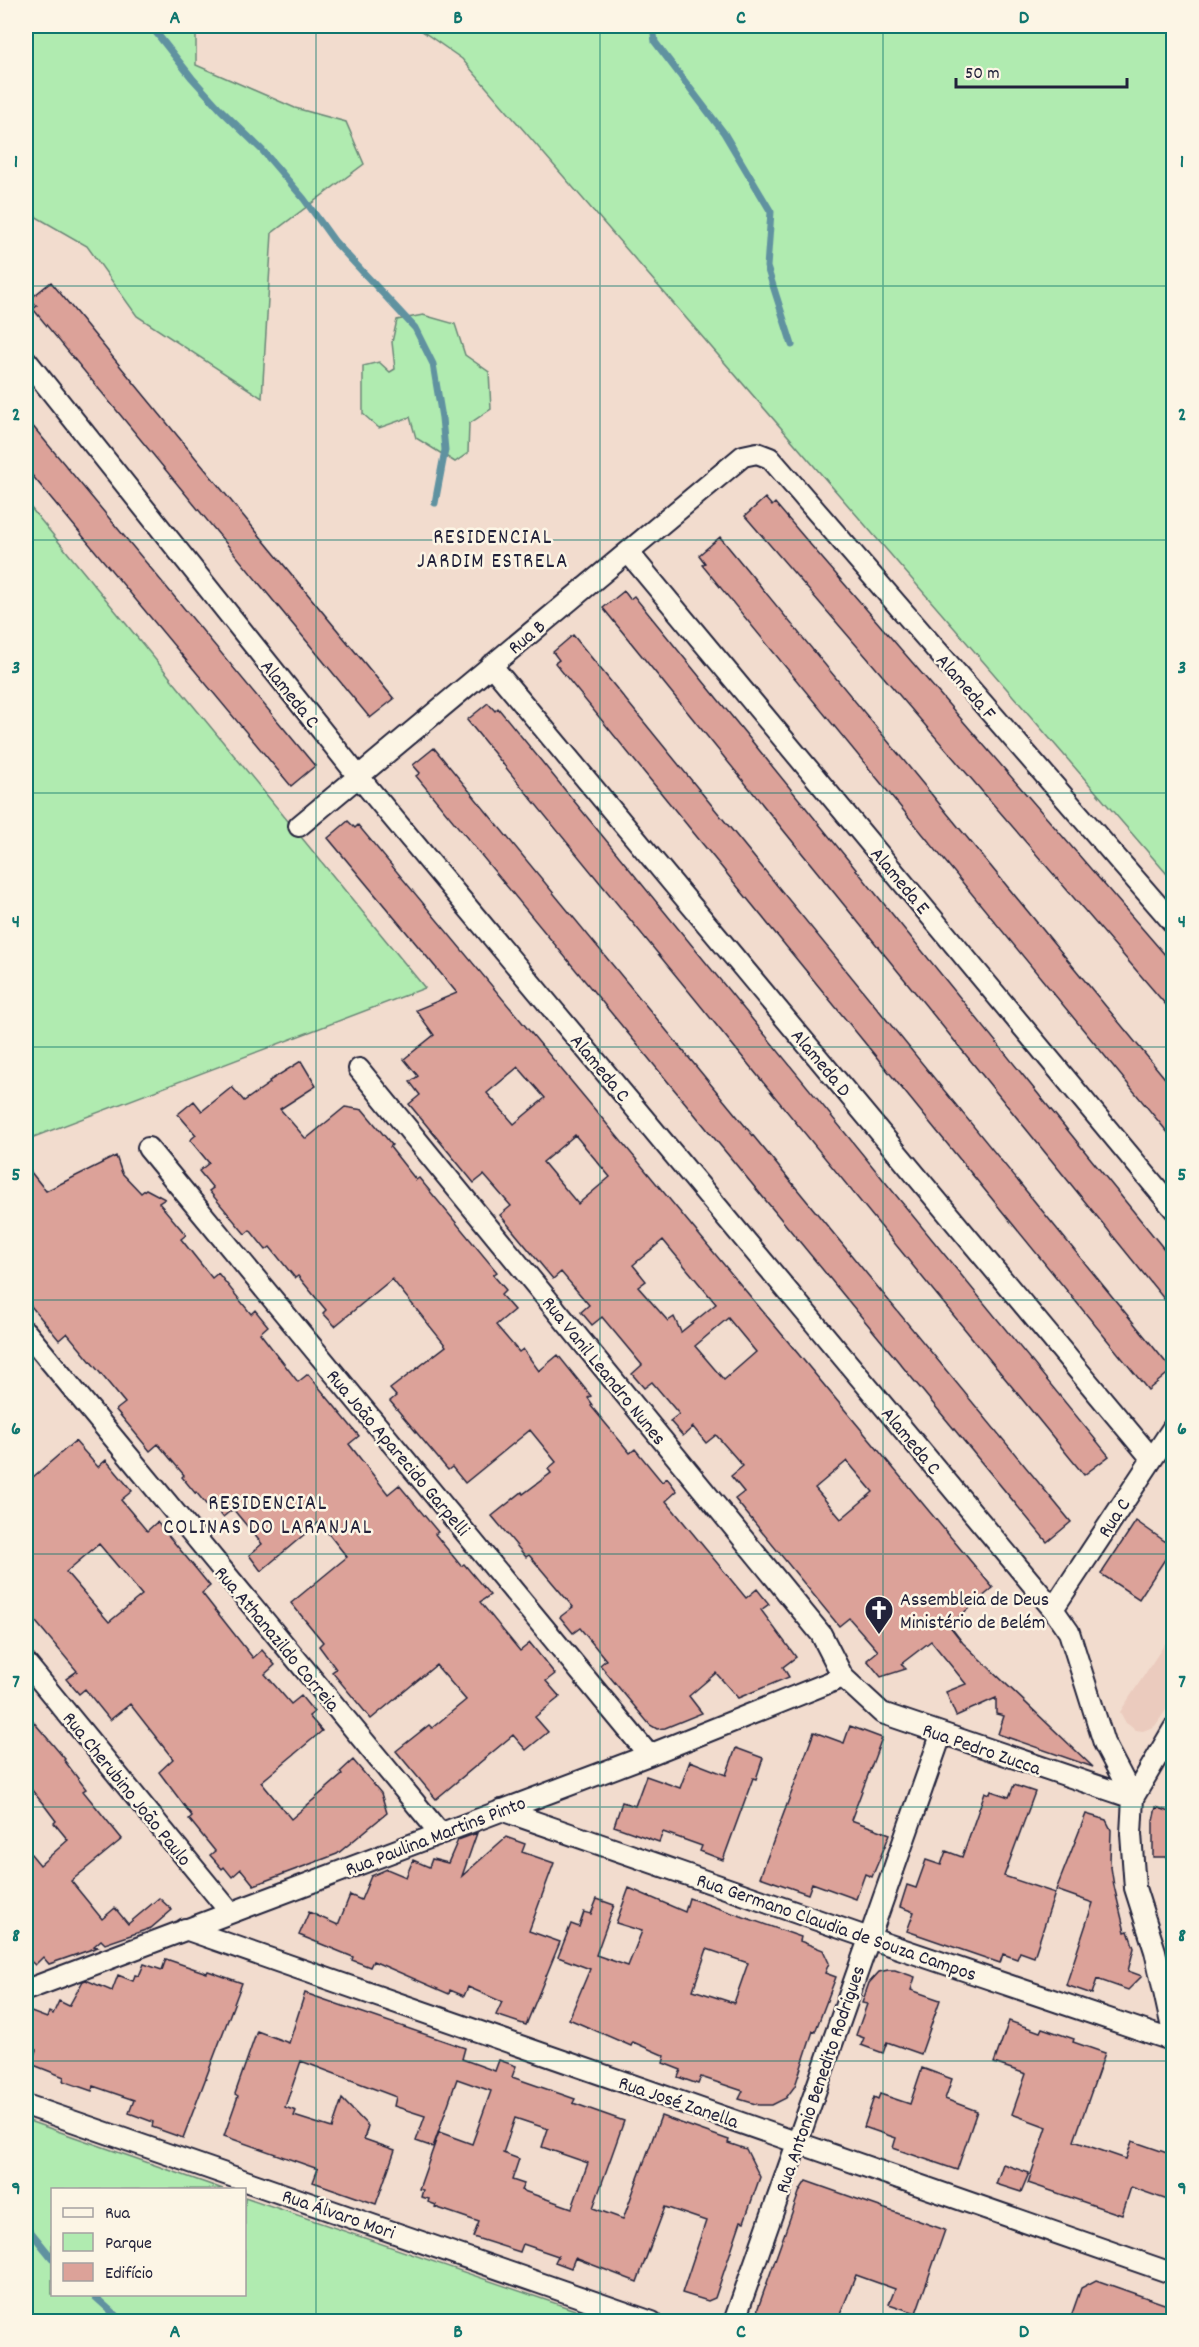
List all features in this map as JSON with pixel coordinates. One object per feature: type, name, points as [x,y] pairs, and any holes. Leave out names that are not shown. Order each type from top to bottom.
[{"type":"street","name":"Alameda C","points":[[26,360],[358,776],[1053,1609],[1069,1632],[1104,1743],[1133,1798]]},
{"type":"street","name":"Rua B","points":[[299,826],[743,456],[757,453]]},
{"type":"street","name":"Alameda F","points":[[757,453],[770,458],[1173,924]]},
{"type":"street","name":"Alameda E","points":[[627,552],[1173,1209]]},
{"type":"street","name":"Alameda D","points":[[491,665],[1152,1459]]},
{"type":"street","name":"Rua Vanil Leandro Nunes","points":[[358,1068],[821,1634],[843,1677]]},
{"type":"street","name":"Rua João Aparecido Garpelli","points":[[148,1148],[649,1755]]},
{"type":"street","name":"Rua Athanazildo Correia","points":[[26,1332],[439,1832]]},
{"type":"street","name":"Rua C","points":[[1053,1609],[1173,1426]]},
{"type":"street","name":"Rua Cherubino João Paulo","points":[[26,1663],[230,1912]]},
{"type":"street","name":"Rua Pedro Zucca","points":[[843,1677],[882,1713],[941,1735],[1133,1798]]},
{"type":"street","name":"Rua Paulina Martins Pinto","points":[[26,1989],[649,1755],[843,1677]]},
{"type":"street","points":[[1173,1728],[1133,1798],[1131,1834],[1133,1877],[1155,1951],[1173,2039]]},
{"type":"street","name":"Rua Antonio Benedito Rodrigues","points":[[734,2322],[941,1735]]},
{"type":"street","name":"Rua Germano Claudia de Souza Campos","points":[[501,1810],[869,1938],[1173,2039]]},
{"type":"street","name":"Rua José Zanella","points":[[185,1929],[1173,2274]]},
{"type":"street","name":"Rua Álvaro Mori","points":[[26,2105],[652,2322]]},
{"type":"shaded area","points":[[1166,1642],[1173,1647],[1173,1700],[1155,1726],[1143,1731],[1136,1730],[1126,1723],[1120,1712]]},
{"type":"green space","points":[[26,26],[216,26],[196,35],[196,65],[295,108],[346,122],[364,164],[272,233],[262,398],[137,316],[87,246],[26,211]]},
{"type":"green space","points":[[415,26],[1173,26],[1173,881],[462,59]]},
{"type":"green space","points":[[423,315],[455,324],[465,355],[489,372],[491,409],[469,424],[468,453],[455,462],[416,438],[410,417],[379,428],[363,414],[363,366],[379,362],[390,372],[395,369],[392,342],[397,320]]},
{"type":"green space","points":[[26,502],[425,988],[26,1140]]},
{"type":"green space","points":[[26,2120],[220,2188],[51,2188],[51,2296],[246,2296],[246,2197],[607,2321],[26,2321]]},
{"type":"building","points":[[51,282],[394,699],[370,718],[33,309],[37,306],[30,299]]},
{"type":"building","points":[[26,418],[315,766],[291,786],[26,468]]},
{"type":"building","points":[[765,498],[772,506],[775,503],[1173,964],[1173,1013],[745,516]]},
{"type":"building","points":[[720,537],[1173,1088],[1173,1139],[702,565],[705,563],[699,555]]},
{"type":"building","points":[[624,591],[630,599],[634,596],[1173,1260],[1173,1310],[603,608]]},
{"type":"building","points":[[573,635],[1172,1370],[1148,1390],[555,663],[559,660],[553,652]]},
{"type":"building","points":[[488,703],[495,711],[498,708],[1109,1456],[1084,1475],[467,720]]},
{"type":"building","points":[[434,748],[1071,1522],[1047,1542],[416,776],[420,773],[413,765]]},
{"type":"building","points":[[348,821],[355,828],[358,825],[993,1588],[949,1625],[963,1643],[1093,1767],[998,1734],[1004,1716],[996,1714],[996,1698],[956,1716],[946,1692],[966,1684],[931,1641],[901,1664],[906,1669],[881,1677],[867,1660],[878,1651],[849,1618],[839,1626],[735,1499],[744,1492],[731,1476],[743,1466],[716,1435],[706,1443],[693,1427],[683,1436],[670,1421],[679,1414],[652,1382],[644,1388],[632,1374],[642,1365],[602,1317],[592,1325],[581,1312],[589,1305],[561,1272],[553,1279],[500,1215],[511,1206],[484,1175],[474,1183],[409,1104],[420,1095],[410,1082],[418,1076],[404,1059],[434,1035],[416,1010],[457,993],[328,838]],"holes":[[[518,1067],[545,1098],[514,1124],[487,1093]],[[575,1135],[610,1177],[578,1204],[543,1162]],[[663,1240],[716,1304],[681,1332],[674,1317],[668,1321],[638,1287],[646,1281],[633,1265]],[[728,1318],[756,1352],[724,1380],[695,1346]],[[847,1461],[873,1492],[841,1519],[815,1488]]]},
{"type":"building","points":[[301,1061],[316,1086],[280,1109],[306,1139],[345,1107],[363,1110],[392,1145],[390,1147],[416,1180],[419,1178],[497,1272],[493,1275],[506,1290],[501,1295],[514,1310],[496,1325],[519,1352],[523,1349],[539,1371],[558,1355],[591,1396],[588,1398],[593,1405],[591,1406],[630,1453],[635,1449],[662,1482],[667,1478],[677,1491],[666,1501],[746,1598],[757,1589],[769,1604],[761,1610],[796,1657],[783,1667],[789,1677],[738,1698],[716,1673],[689,1696],[702,1713],[665,1728],[657,1729],[650,1725],[600,1665],[606,1660],[580,1628],[573,1633],[560,1617],[573,1607],[529,1555],[526,1557],[492,1516],[551,1473],[548,1469],[556,1462],[530,1430],[465,1483],[452,1467],[448,1470],[390,1401],[396,1396],[390,1389],[446,1346],[392,1279],[335,1326],[323,1313],[326,1310],[298,1276],[295,1278],[270,1247],[266,1250],[250,1230],[245,1234],[209,1191],[213,1188],[199,1171],[209,1163],[190,1140],[196,1135],[178,1114],[194,1101],[202,1111],[232,1087],[244,1101],[270,1083],[269,1081]]},
{"type":"building","points":[[116,1156],[122,1173],[141,1193],[146,1189],[165,1199],[159,1203],[186,1235],[181,1239],[212,1278],[218,1273],[251,1314],[255,1310],[268,1326],[260,1333],[298,1382],[308,1374],[359,1436],[349,1444],[388,1494],[399,1485],[438,1532],[435,1534],[461,1566],[464,1564],[490,1595],[480,1602],[520,1651],[530,1643],[555,1674],[546,1681],[560,1697],[535,1717],[548,1732],[526,1750],[513,1735],[436,1799],[396,1751],[429,1725],[432,1728],[466,1700],[436,1665],[371,1719],[332,1672],[336,1669],[319,1646],[323,1642],[291,1603],[347,1557],[319,1522],[261,1571],[249,1555],[262,1544],[233,1509],[223,1517],[213,1504],[209,1508],[158,1444],[150,1451],[116,1410],[125,1403],[67,1333],[59,1340],[26,1300],[26,1166],[46,1191]]},
{"type":"building","points":[[75,1441],[98,1467],[106,1460],[132,1491],[121,1500],[147,1531],[157,1522],[210,1586],[202,1593],[253,1658],[262,1650],[275,1665],[265,1674],[291,1704],[301,1696],[314,1712],[309,1716],[322,1731],[261,1782],[291,1819],[342,1775],[340,1772],[353,1760],[381,1793],[387,1813],[337,1854],[254,1885],[241,1869],[232,1877],[224,1867],[222,1869],[210,1855],[215,1851],[189,1819],[192,1816],[159,1772],[173,1759],[130,1704],[110,1720],[85,1689],[79,1694],[66,1679],[77,1671],[26,1610],[26,1483]],"holes":[[[99,1544],[142,1595],[109,1622],[66,1572]]]},
{"type":"building","points":[[1136,1521],[1173,1547],[1139,1599],[1101,1574]]},
{"type":"building","points":[[26,1713],[65,1759],[86,1789],[83,1791],[122,1839],[71,1881],[102,1919],[115,1908],[128,1924],[159,1898],[172,1910],[151,1928],[105,1944],[101,1940],[94,1946],[98,1947],[49,1964],[43,1957],[35,1965],[26,1957],[26,1848],[40,1865],[68,1840],[26,1783]]},
{"type":"building","points":[[850,1726],[882,1738],[851,1820],[890,1834],[872,1877],[865,1874],[856,1899],[812,1883],[808,1894],[760,1877],[814,1732],[844,1743]]},
{"type":"building","points":[[736,1748],[763,1758],[756,1779],[753,1778],[723,1860],[700,1851],[702,1846],[663,1832],[659,1842],[614,1826],[622,1802],[635,1806],[646,1776],[680,1788],[690,1761],[726,1775]]},
{"type":"building","points":[[1014,1785],[1035,1792],[1004,1876],[1055,1893],[1034,1957],[1020,1952],[1017,1959],[1003,1954],[1000,1963],[907,1931],[914,1912],[900,1907],[907,1885],[916,1888],[926,1860],[941,1865],[946,1851],[962,1857],[985,1792],[990,1794],[991,1791],[1009,1797]]},
{"type":"building","points":[[1156,1807],[1173,1813],[1173,1857],[1153,1857],[1153,1821]]},
{"type":"building","points":[[1086,1814],[1106,1820],[1111,1830],[1110,1861],[1114,1886],[1125,1932],[1128,1931],[1134,1948],[1128,1971],[1142,1976],[1128,1990],[1097,1979],[1092,1994],[1066,1985],[1093,1903],[1056,1890]]},
{"type":"building","points":[[477,1833],[462,1876],[506,1837],[525,1844],[522,1852],[554,1863],[529,1931],[560,1942],[526,2025],[496,2015],[502,2002],[468,1987],[464,1996],[450,1990],[449,1994],[373,1961],[370,1967],[352,1960],[353,1957],[299,1935],[309,1912],[338,1925],[350,1895],[361,1900],[371,1876],[387,1869],[406,1877],[413,1860],[429,1867],[432,1859],[448,1863],[458,1840]]},
{"type":"building","points":[[629,1888],[685,1912],[689,1898],[801,1937],[800,1941],[823,1950],[829,1963],[825,1973],[836,1977],[815,2032],[813,2031],[795,2086],[786,2098],[772,2105],[759,2105],[739,2099],[743,2091],[701,2077],[698,2084],[678,2077],[681,2070],[663,2063],[665,2056],[633,2042],[631,2046],[569,2019],[590,1969],[558,1957],[571,1924],[579,1927],[584,1912],[591,1914],[597,1899],[614,1905],[596,1955],[628,1966],[642,1931],[616,1923]],"holes":[[[707,1949],[748,1963],[734,2003],[693,1990]]]},
{"type":"building","points":[[166,1959],[242,1983],[183,2138],[152,2127],[153,2122],[129,2113],[134,2100],[93,2086],[92,2091],[63,2081],[64,2077],[31,2064],[36,2050],[26,2046],[26,2010],[47,2018],[49,2012],[53,2014],[59,2001],[69,2006],[83,1981],[86,1980],[112,1991],[118,1975],[133,1981],[135,1975],[139,1976],[144,1964],[162,1970]]},
{"type":"building","points":[[888,1970],[915,1977],[911,1990],[940,2000],[921,2054],[887,2042],[883,2053],[861,2045],[864,2038],[856,2035],[867,2004],[862,2003],[869,1983],[879,1972]]},
{"type":"building","points":[[305,1993],[465,2048],[462,2059],[495,2071],[499,2060],[516,2066],[512,2077],[575,2099],[573,2103],[624,2121],[593,2208],[623,2219],[661,2116],[729,2140],[728,2143],[746,2149],[760,2177],[744,2222],[741,2221],[715,2298],[708,2301],[682,2293],[706,2221],[665,2207],[637,2282],[575,2258],[571,2268],[555,2262],[558,2256],[523,2244],[520,2252],[473,2237],[479,2222],[435,2207],[436,2205],[428,2202],[429,2199],[421,2197],[423,2190],[419,2189],[439,2132],[472,2144],[491,2091],[457,2079],[433,2147],[416,2141],[425,2116],[394,2106],[396,2097],[301,2061],[285,2107],[296,2111],[294,2116],[332,2128],[342,2099],[368,2126],[364,2139],[395,2150],[376,2204],[313,2182],[318,2169],[224,2136],[238,2096],[235,2094],[257,2031],[289,2043]],"holes":[[[515,2118],[548,2129],[542,2147],[588,2163],[572,2208],[521,2190],[524,2184],[512,2180],[519,2159],[503,2153]]]},
{"type":"building","points":[[1009,2021],[1040,2032],[1042,2028],[1105,2053],[1074,2141],[1126,2159],[1132,2141],[1173,2155],[1173,2202],[1131,2187],[1122,2215],[1028,2183],[1047,2127],[1012,2114],[1026,2074],[994,2063]]},
{"type":"building","points":[[922,2068],[952,2079],[945,2099],[977,2111],[957,2170],[893,2148],[896,2138],[864,2127],[874,2097],[878,2099],[880,2094],[910,2104]]},
{"type":"building","points":[[1003,2164],[1029,2173],[1021,2192],[996,2184]]},
{"type":"building","points":[[806,2181],[945,2230],[916,2313],[889,2304],[895,2289],[856,2275],[837,2322],[756,2322],[758,2308],[800,2190]]},
{"type":"building","points":[[1096,2280],[1173,2307],[1173,2322],[1113,2322],[1098,2316],[1096,2322],[1069,2322],[1081,2288]]},
{"type":"waterway","points":[[151,26],[192,78],[262,150],[304,199],[335,242],[415,328],[433,364],[442,418],[445,450],[435,503]]},
{"type":"waterway","points":[[653,26],[655,42],[724,133],[771,212],[767,267],[792,345]]},
{"type":"waterway","points":[[1013,26],[1035,29],[1045,26]]},
{"type":"waterway","points":[[26,2226],[51,2257]]},
{"type":"waterway","points":[[94,2296],[123,2322]]},
{"type":"place","name":"Assembleia de Deus Ministério de Belém","points":[[879,1636]]},
{"type":"district","name":"RESIDENCIAL JARDIM ESTRELA","points":[[493,548]]},
{"type":"district","name":"RESIDENCIAL COLINAS DO LARANJAL","points":[[268,1514]]}]
